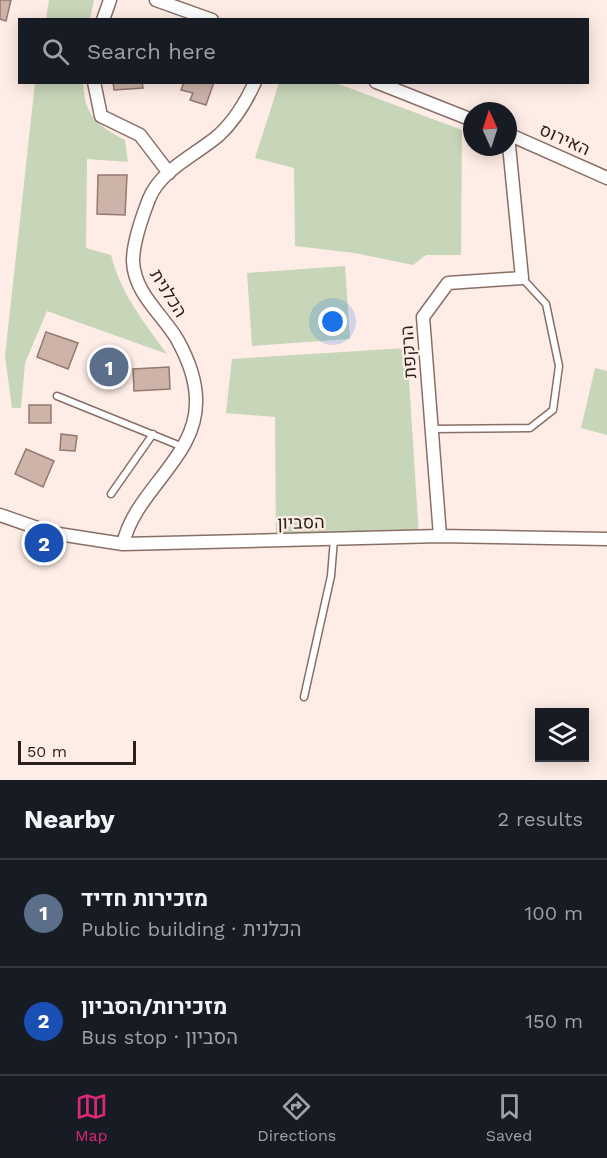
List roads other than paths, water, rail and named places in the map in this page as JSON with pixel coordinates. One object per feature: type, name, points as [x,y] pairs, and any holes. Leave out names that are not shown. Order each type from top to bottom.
[{"type":"street","points":[[104,18],[110,0]]},
{"type":"street","points":[[156,0],[206,18]]},
{"type":"street","points":[[94,84],[101,116],[140,135],[169,173]]},
{"type":"street","name":"הכלנית","points":[[123,544],[139,507],[183,447],[196,416],[195,384],[177,340],[141,290],[133,262],[135,246],[149,198],[169,173],[227,126],[239,112],[254,84]]},
{"type":"street","points":[[381,84],[463,116]]},
{"type":"street","name":"האירוס","points":[[517,139],[607,178]]},
{"type":"street","points":[[510,156],[522,278]]},
{"type":"street","name":"הרקפת","points":[[440,536],[423,317],[448,283],[522,278]]},
{"type":"street","name":"הסביון","points":[[0,515],[52,533],[123,544],[440,536],[607,539]]},
{"type":"lane","points":[[432,429],[530,428],[554,410],[558,366],[546,304],[522,278]]},
{"type":"lane","points":[[57,396],[183,447]]},
{"type":"lane","points":[[111,494],[153,434]]},
{"type":"lane","points":[[304,697],[332,576],[334,539]]},
{"type":"place","name":"מזכירות חדיד","points":[[109,367]]},
{"type":"place","name":"מזכירות/הסביון","points":[[44,543]]}]
